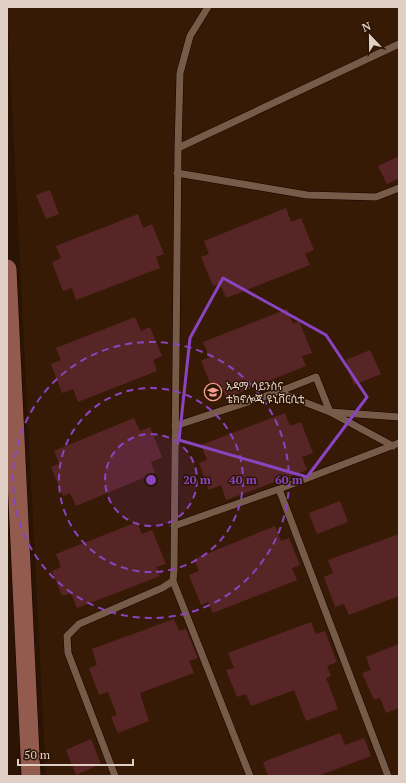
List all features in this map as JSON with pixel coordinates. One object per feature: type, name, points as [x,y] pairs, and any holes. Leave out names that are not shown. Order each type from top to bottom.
[{"type":"street","points":[[7,269],[14,569],[31,776]]},
{"type":"lane","points":[[208,7],[190,36],[180,73],[173,581],[250,776]]},
{"type":"lane","points":[[178,148],[399,44]]},
{"type":"lane","points":[[178,173],[307,195],[376,197],[399,188]]},
{"type":"lane","points":[[175,426],[278,392],[316,377],[330,412]]},
{"type":"lane","points":[[278,392],[330,412],[396,445]]},
{"type":"lane","points":[[330,412],[399,417]]},
{"type":"lane","points":[[174,526],[279,490],[396,445]]},
{"type":"lane","points":[[279,490],[388,776]]},
{"type":"lane","points":[[115,776],[68,653],[67,636],[79,624],[162,588],[173,581]]},
{"type":"highlighted area","points":[[223,278],[326,335],[367,397],[307,477],[179,440],[190,338]]},
{"type":"shaded area","name":"አዳማ ሳይንስና ቴክኖሎጂ ዩኒቨርሲቲ","points":[[7,7],[399,7],[399,776],[46,776]]},
{"type":"building","points":[[399,156],[399,178],[387,184],[378,166]]},
{"type":"building","points":[[50,190],[59,214],[46,219],[36,195]]},
{"type":"building","points":[[286,208],[291,222],[301,218],[314,250],[305,254],[310,265],[226,298],[220,284],[213,286],[201,257],[209,254],[204,241]]},
{"type":"building","points":[[138,214],[143,228],[152,224],[164,254],[156,257],[160,268],[76,300],[72,288],[63,291],[52,262],[61,258],[56,246]]},
{"type":"building","points":[[287,309],[293,324],[299,321],[312,353],[302,356],[306,366],[226,398],[221,384],[212,388],[201,361],[209,357],[203,342]]},
{"type":"building","points":[[135,317],[141,331],[150,327],[162,356],[153,360],[157,371],[78,402],[73,389],[62,393],[51,364],[61,360],[56,348]]},
{"type":"building","points":[[370,350],[381,374],[354,385],[346,360]]},
{"type":"building","points":[[285,413],[290,426],[301,422],[313,453],[302,457],[307,470],[226,500],[221,485],[209,490],[199,463],[207,460],[201,445]]},
{"type":"building","points":[[134,418],[140,431],[150,427],[162,457],[151,462],[155,473],[76,506],[70,493],[63,496],[51,467],[59,464],[54,451]]},
{"type":"building","points":[[340,501],[348,522],[317,534],[309,513]]},
{"type":"building","points":[[137,522],[142,534],[152,530],[166,564],[156,567],[160,576],[77,608],[71,593],[62,596],[52,571],[61,567],[56,554]]},
{"type":"building","points":[[275,526],[281,541],[289,538],[300,565],[292,568],[297,580],[213,613],[208,602],[201,605],[189,575],[199,571],[194,559]]},
{"type":"building","points":[[399,534],[399,596],[349,615],[344,604],[335,607],[324,577],[333,573],[328,560]]},
{"type":"building","points":[[174,619],[179,631],[186,629],[198,658],[189,661],[194,673],[140,693],[149,721],[118,733],[111,717],[117,715],[108,692],[99,695],[89,668],[97,665],[92,649]]},
{"type":"building","points":[[311,622],[316,634],[325,631],[337,662],[327,666],[331,676],[326,678],[338,709],[306,721],[294,690],[251,706],[246,694],[237,697],[226,670],[234,668],[228,653]]},
{"type":"building","points":[[399,644],[399,708],[386,713],[380,698],[374,700],[362,673],[371,670],[366,657]]},
{"type":"building","points":[[340,733],[345,745],[364,738],[371,756],[318,776],[268,776],[263,762]]},
{"type":"building","points":[[91,739],[101,764],[76,775],[66,750]]},
{"type":"place","name":"አዳማ ሳይንስና ቴክኖሎጂ ዩኒቨርሲቲ","points":[[213,392]]}]
